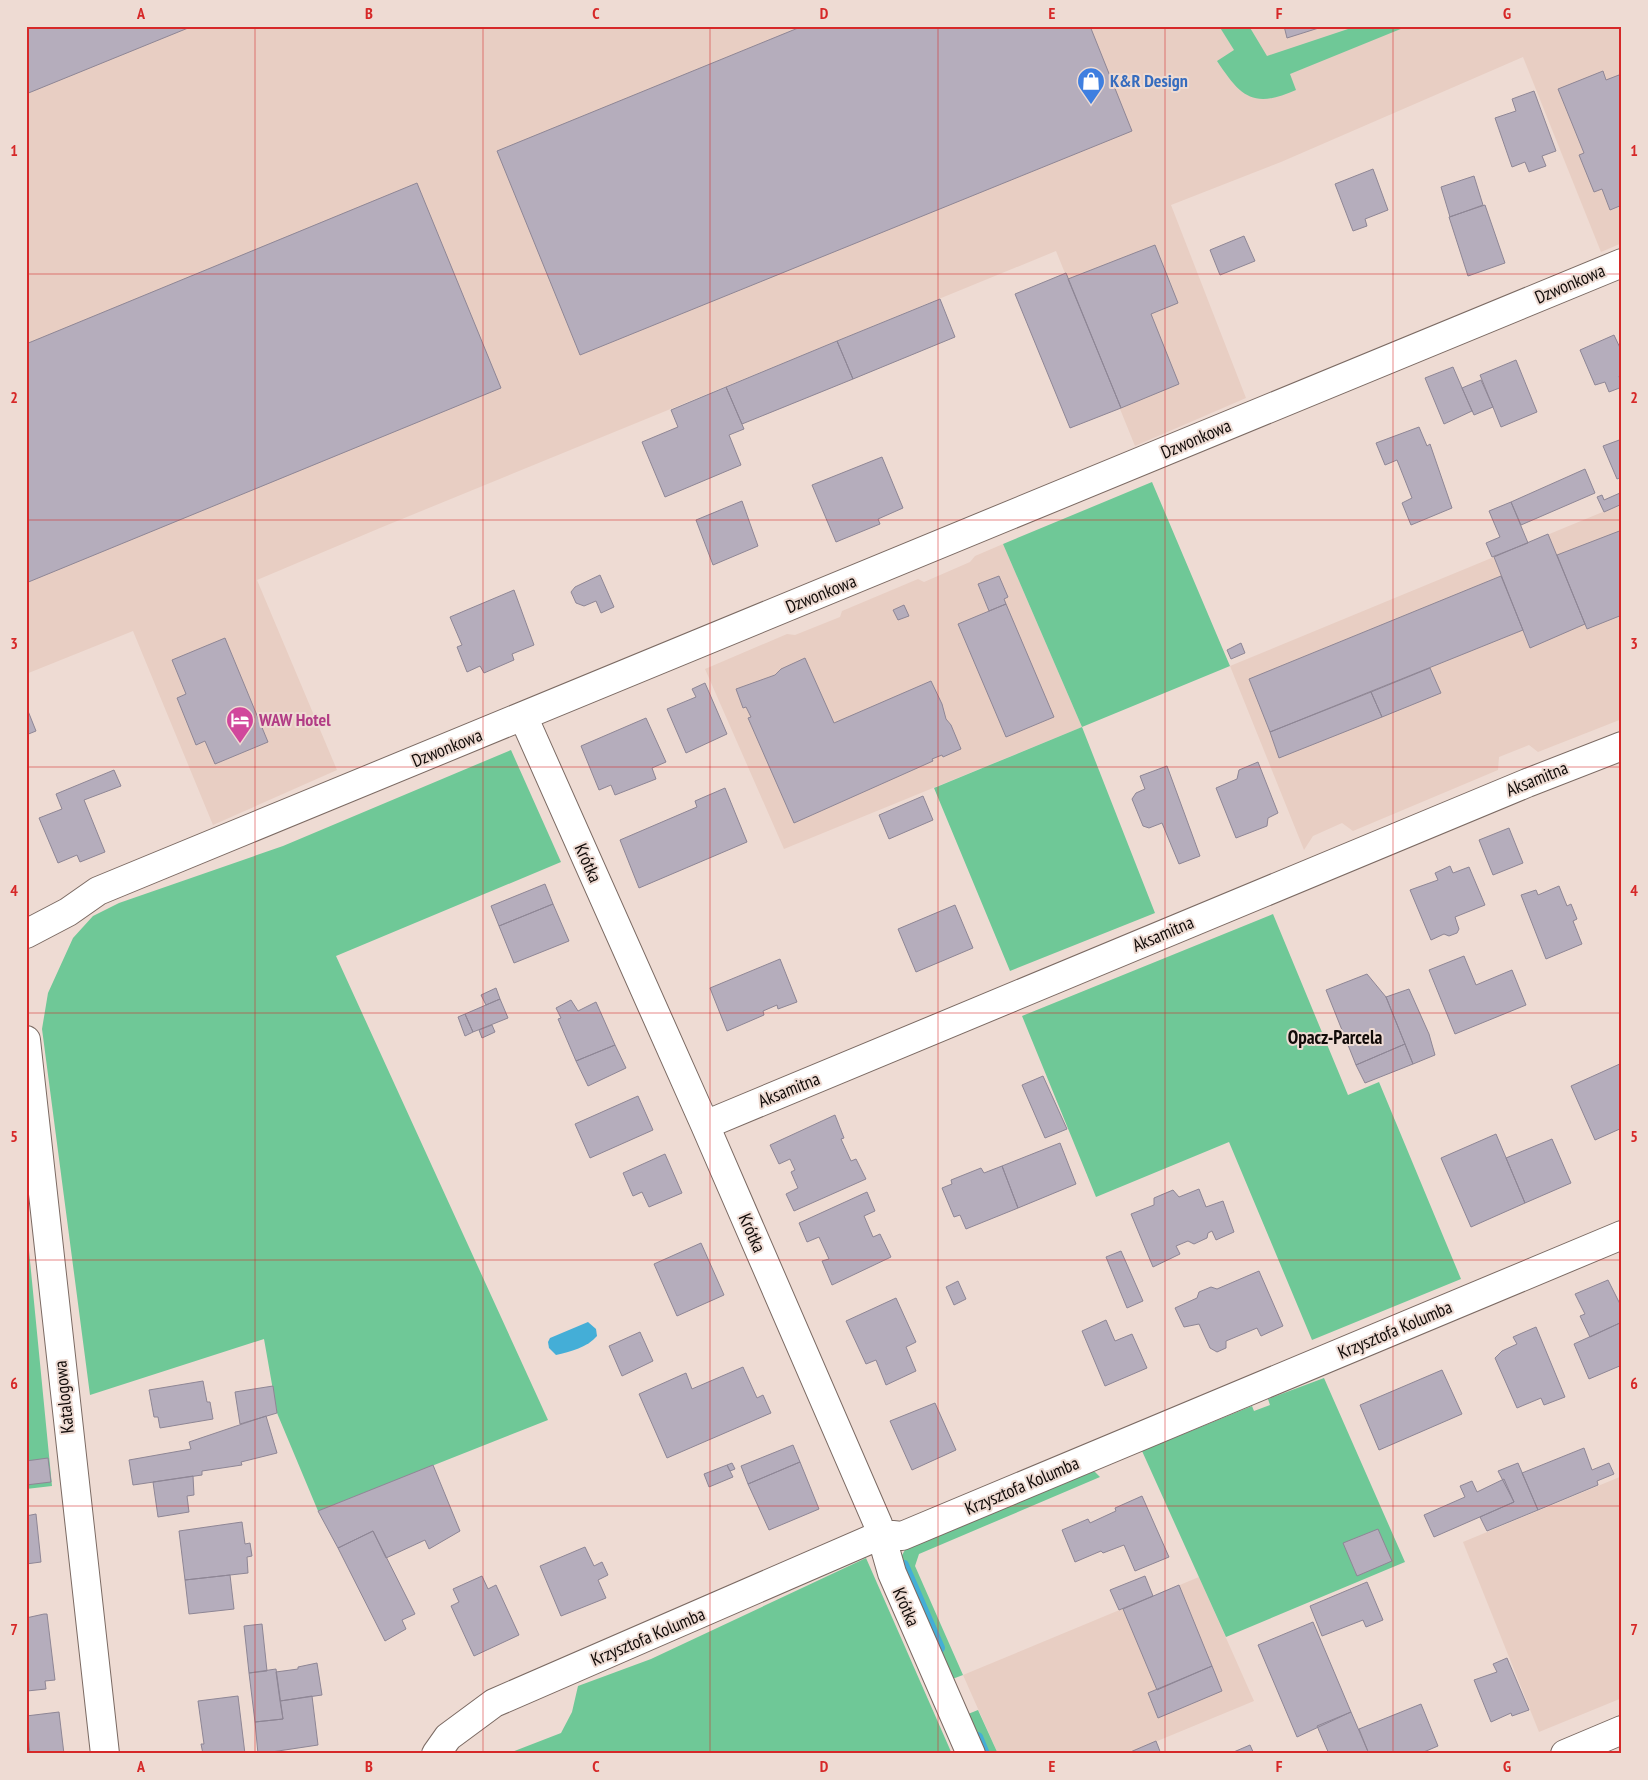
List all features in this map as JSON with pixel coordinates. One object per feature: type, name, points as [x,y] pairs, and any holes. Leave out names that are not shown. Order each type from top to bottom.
[{"type":"street","name":"Dzwonkowa","points":[[26,934],[68,912],[98,891],[1622,263]]},
{"type":"street","name":"Krótka","points":[[523,716],[705,1125],[883,1534],[892,1573],[971,1754]]},
{"type":"street","name":"Aksamitna","points":[[705,1125],[1527,783],[1622,746]]},
{"type":"street","name":"Katalogowa","points":[[26,1040],[105,1754]]},
{"type":"street","name":"Krzysztofa Kolumba","points":[[436,1754],[448,1738],[494,1703],[883,1534],[902,1536],[1622,1235]]},
{"type":"street","points":[[1565,1754],[1622,1730]]},
{"type":"shaded area","points":[[26,26],[1622,26],[1622,243],[1601,252],[1523,57],[1281,162],[1171,205],[1246,398],[1135,446],[1056,251],[380,528],[257,580],[337,770],[213,825],[133,631],[26,674]]},
{"type":"shaded area","points":[[1622,504],[1622,719],[1538,752],[1529,745],[1499,757],[1498,770],[1353,831],[1342,823],[1313,836],[1304,850],[1230,666]]},
{"type":"shaded area","points":[[1003,544],[1082,727],[784,849],[705,669],[787,634],[795,635],[840,617],[842,611],[918,579],[924,582],[970,562],[975,556]]},
{"type":"shaded area","points":[[1622,1476],[1622,1698],[1539,1732],[1463,1542]]},
{"type":"shaded area","points":[[1199,1577],[1254,1701],[1126,1754],[998,1754],[963,1675]]},
{"type":"green space","points":[[1219,26],[1249,26],[1267,56],[1357,26],[1408,26],[1290,74],[1296,90],[1269,99],[1258,99],[1241,91],[1217,61],[1234,50]]},
{"type":"green space","points":[[1152,482],[1230,666],[1082,727],[1003,544]]},
{"type":"green space","points":[[1082,727],[1155,913],[1010,971],[934,788]]},
{"type":"green space","points":[[511,750],[561,862],[336,956],[548,1420],[318,1511],[277,1413],[264,1339],[90,1395],[42,1029],[48,993],[73,938],[93,916],[119,903],[283,846]]},
{"type":"green space","points":[[1273,914],[1348,1095],[1379,1082],[1461,1279],[1312,1340],[1229,1142],[1096,1197],[1022,1016]]},
{"type":"green space","points":[[26,1220],[52,1486],[26,1489]]},
{"type":"green space","points":[[1324,1378],[1405,1562],[1226,1637],[1142,1451],[1252,1406],[1254,1411],[1270,1405],[1268,1399]]},
{"type":"green space","points":[[1092,1469],[1100,1477],[919,1554],[915,1566],[963,1675],[947,1681],[898,1563],[908,1544]]},
{"type":"green space","points":[[866,1558],[952,1754],[507,1754],[561,1733],[572,1712],[578,1686],[651,1659]]},
{"type":"green space","points":[[978,1710],[998,1754],[979,1754],[963,1716]]},
{"type":"water","points":[[588,1322],[596,1329],[597,1336],[589,1343],[573,1351],[556,1355],[549,1348],[548,1342],[550,1338]]},
{"type":"building","points":[[26,26],[193,26],[26,94]]},
{"type":"building","points":[[803,26],[1090,26],[1132,131],[580,355],[497,151]]},
{"type":"building","points":[[1284,26],[1325,26],[1287,38]]},
{"type":"building","points":[[1603,71],[1606,80],[1619,75],[1622,82],[1622,205],[1610,210],[1602,189],[1594,192],[1579,155],[1584,153],[1558,89]]},
{"type":"building","points":[[1534,91],[1556,151],[1542,156],[1546,166],[1529,172],[1525,162],[1512,167],[1495,118],[1516,111],[1512,99]]},
{"type":"building","points":[[1373,169],[1388,210],[1365,219],[1367,226],[1353,231],[1335,184]]},
{"type":"building","points":[[1474,176],[1483,205],[1450,217],[1441,187]]},
{"type":"building","points":[[417,183],[501,388],[26,583],[26,344]]},
{"type":"building","points":[[1485,205],[1505,263],[1468,276],[1449,217]]},
{"type":"building","points":[[1244,236],[1255,261],[1220,275],[1210,250]]},
{"type":"building","points":[[1155,245],[1178,303],[1151,314],[1179,384],[1121,408],[1068,279]]},
{"type":"building","points":[[1066,273],[1121,408],[1070,428],[1015,294]]},
{"type":"building","points":[[940,299],[955,337],[853,379],[837,341]]},
{"type":"building","points":[[1614,335],[1622,352],[1622,375],[1619,376],[1622,387],[1609,392],[1605,382],[1595,385],[1580,350]]},
{"type":"building","points":[[837,341],[853,379],[742,424],[726,387]]},
{"type":"building","points":[[1516,360],[1537,412],[1501,427],[1480,375]]},
{"type":"building","points":[[1453,367],[1472,411],[1444,424],[1425,378]]},
{"type":"building","points":[[1481,380],[1493,407],[1474,415],[1462,388]]},
{"type":"building","points":[[726,387],[744,429],[729,435],[741,465],[665,497],[642,442],[678,427],[671,410]]},
{"type":"building","points":[[1419,427],[1427,446],[1430,444],[1452,508],[1411,525],[1402,503],[1412,498],[1397,460],[1385,465],[1376,443]]},
{"type":"building","points":[[1622,439],[1622,477],[1617,479],[1603,446]]},
{"type":"building","points":[[882,457],[903,508],[878,519],[880,524],[836,542],[812,485]]},
{"type":"building","points":[[1585,469],[1595,493],[1521,525],[1511,502]]},
{"type":"building","points":[[1620,493],[1622,504],[1604,512],[1597,497],[1602,495],[1604,500]]},
{"type":"building","points":[[742,501],[758,546],[713,565],[696,520]]},
{"type":"building","points":[[1511,502],[1528,543],[1492,557],[1486,543],[1500,537],[1489,511]]},
{"type":"building","points":[[1622,530],[1622,615],[1587,629],[1557,555]]},
{"type":"building","points":[[1548,534],[1585,624],[1530,648],[1494,557]]},
{"type":"building","points":[[600,575],[614,607],[601,613],[596,601],[584,606],[576,603],[571,592],[575,587]]},
{"type":"building","points":[[999,576],[1008,597],[1004,599],[1006,604],[989,611],[978,584]]},
{"type":"building","points":[[1501,576],[1523,630],[1270,732],[1249,679]]},
{"type":"building","points":[[514,590],[534,645],[512,654],[514,660],[484,673],[480,666],[467,672],[457,647],[462,645],[450,617]]},
{"type":"building","points":[[1006,604],[1054,717],[1006,737],[958,624]]},
{"type":"building","points":[[904,605],[909,616],[898,620],[893,610]]},
{"type":"building","points":[[225,638],[268,742],[215,764],[205,741],[196,745],[177,698],[186,694],[172,660]]},
{"type":"building","points":[[1241,643],[1245,653],[1231,659],[1227,650]]},
{"type":"building","points":[[805,658],[834,723],[931,681],[942,704],[946,719],[951,725],[961,749],[943,757],[942,755],[932,759],[933,761],[794,823],[748,718],[751,717],[746,707],[743,708],[736,689],[775,675],[781,669]]},
{"type":"building","points":[[1430,668],[1441,693],[1382,717],[1371,692]]},
{"type":"building","points":[[705,683],[727,734],[686,753],[667,709],[696,697],[692,689]]},
{"type":"building","points":[[1371,692],[1382,717],[1279,758],[1270,732]]},
{"type":"building","points":[[26,706],[36,731],[26,735]]},
{"type":"building","points":[[646,718],[666,762],[652,768],[656,779],[615,795],[611,785],[599,790],[581,746]]},
{"type":"building","points":[[1258,762],[1278,813],[1268,818],[1267,826],[1236,838],[1216,788],[1237,779],[1239,770]]},
{"type":"building","points":[[1167,766],[1200,856],[1179,864],[1162,823],[1149,828],[1143,826],[1132,799],[1136,793],[1145,789],[1140,776]]},
{"type":"building","points":[[114,770],[121,786],[84,800],[105,852],[80,862],[77,855],[58,863],[39,818],[62,809],[56,794]]},
{"type":"building","points":[[725,788],[747,842],[639,888],[620,840],[697,807],[695,801]]},
{"type":"building","points":[[923,796],[933,820],[889,839],[879,815]]},
{"type":"building","points":[[1509,828],[1523,863],[1493,875],[1479,840]]},
{"type":"building","points":[[1450,866],[1453,873],[1469,867],[1485,905],[1455,917],[1459,929],[1457,933],[1449,936],[1444,934],[1431,940],[1410,890],[1438,880],[1435,873]]},
{"type":"building","points":[[545,884],[553,904],[499,926],[491,906]]},
{"type":"building","points":[[1559,886],[1567,906],[1571,904],[1577,919],[1573,921],[1582,944],[1546,959],[1521,895],[1536,890],[1538,895]]},
{"type":"building","points":[[553,904],[569,941],[514,963],[499,926]]},
{"type":"building","points":[[955,905],[973,948],[916,972],[898,929]]},
{"type":"building","points":[[1464,956],[1476,985],[1512,970],[1526,1005],[1455,1034],[1429,970]]},
{"type":"building","points":[[780,959],[797,1002],[778,1009],[777,1005],[763,1011],[764,1015],[727,1031],[710,988]]},
{"type":"building","points":[[1367,974],[1386,997],[1405,1044],[1356,1065],[1326,990]]},
{"type":"building","points":[[496,988],[500,999],[486,1005],[481,995]]},
{"type":"building","points":[[1409,989],[1429,1034],[1435,1055],[1413,1064],[1386,997]]},
{"type":"building","points":[[500,999],[508,1018],[473,1032],[465,1014]]},
{"type":"building","points":[[571,1000],[578,1011],[596,1002],[615,1045],[576,1061],[558,1019],[561,1018],[556,1008]]},
{"type":"building","points":[[465,1014],[473,1032],[465,1036],[458,1017]]},
{"type":"building","points":[[492,1025],[495,1032],[482,1038],[479,1030]]},
{"type":"building","points":[[1405,1044],[1413,1064],[1365,1083],[1356,1065]]},
{"type":"building","points":[[615,1045],[626,1068],[588,1086],[576,1061]]},
{"type":"building","points":[[1622,1063],[1622,1128],[1595,1140],[1571,1086]]},
{"type":"building","points":[[1043,1076],[1067,1129],[1045,1138],[1022,1085]]},
{"type":"building","points":[[638,1096],[653,1130],[590,1158],[575,1124]]},
{"type":"building","points":[[835,1115],[844,1138],[841,1139],[851,1161],[856,1159],[866,1179],[794,1211],[786,1194],[798,1188],[791,1172],[795,1170],[790,1159],[779,1164],[770,1145]]},
{"type":"building","points":[[1496,1134],[1525,1203],[1471,1227],[1441,1158]]},
{"type":"building","points":[[1552,1139],[1571,1183],[1525,1203],[1506,1158]]},
{"type":"building","points":[[1060,1143],[1076,1184],[1018,1208],[1002,1166]]},
{"type":"building","points":[[665,1154],[682,1193],[649,1207],[642,1192],[633,1196],[623,1173]]},
{"type":"building","points":[[1002,1166],[1018,1208],[966,1229],[960,1215],[954,1217],[942,1188],[952,1184],[951,1180],[981,1168],[984,1173]]},
{"type":"building","points":[[1199,1189],[1206,1207],[1223,1201],[1234,1232],[1216,1240],[1212,1231],[1208,1233],[1207,1238],[1194,1244],[1188,1241],[1176,1246],[1180,1254],[1153,1267],[1131,1214],[1154,1205],[1154,1198],[1173,1190],[1179,1197]]},
{"type":"building","points":[[867,1192],[875,1211],[864,1216],[873,1237],[880,1234],[891,1257],[832,1285],[822,1261],[829,1259],[819,1237],[807,1242],[799,1223]]},
{"type":"building","points":[[701,1243],[724,1295],[677,1316],[654,1264]]},
{"type":"building","points":[[1121,1251],[1143,1301],[1127,1308],[1106,1257]]},
{"type":"building","points":[[1259,1271],[1283,1326],[1261,1336],[1257,1328],[1226,1341],[1226,1348],[1217,1352],[1210,1348],[1199,1324],[1184,1327],[1175,1308],[1197,1298],[1199,1292],[1211,1287],[1217,1289]]},
{"type":"building","points":[[1608,1280],[1622,1308],[1622,1322],[1590,1337],[1580,1316],[1585,1314],[1575,1294]]},
{"type":"building","points":[[958,1281],[966,1299],[954,1305],[946,1287]]},
{"type":"building","points":[[896,1298],[916,1342],[906,1347],[916,1371],[886,1385],[876,1360],[866,1364],[846,1321]]},
{"type":"building","points":[[1106,1320],[1115,1341],[1132,1334],[1147,1368],[1105,1386],[1082,1331]]},
{"type":"building","points":[[1622,1322],[1622,1365],[1589,1379],[1574,1344]]},
{"type":"building","points":[[1536,1327],[1565,1397],[1544,1405],[1541,1398],[1517,1408],[1495,1358],[1502,1351],[1517,1344],[1513,1337]]},
{"type":"building","points":[[640,1332],[653,1361],[622,1376],[609,1346]]},
{"type":"building","points":[[743,1367],[757,1398],[763,1395],[771,1413],[667,1458],[639,1394],[686,1373],[692,1389]]},
{"type":"building","points":[[1442,1370],[1462,1414],[1379,1450],[1360,1405]]},
{"type":"building","points":[[203,1381],[213,1419],[160,1428],[158,1417],[154,1417],[149,1390]]},
{"type":"building","points":[[273,1386],[277,1413],[240,1424],[235,1392]]},
{"type":"building","points":[[935,1403],[956,1450],[912,1470],[890,1421]]},
{"type":"building","points":[[266,1416],[277,1453],[241,1462],[242,1465],[202,1471],[202,1475],[133,1485],[129,1460],[191,1449],[189,1442]]},
{"type":"building","points":[[793,1445],[800,1462],[748,1484],[741,1466]]},
{"type":"building","points":[[1584,1448],[1592,1470],[1609,1463],[1614,1474],[1597,1481],[1598,1485],[1538,1510],[1522,1473]]},
{"type":"building","points":[[48,1458],[51,1482],[26,1485],[26,1461]]},
{"type":"building","points":[[800,1462],[819,1509],[769,1530],[748,1484]]},
{"type":"building","points":[[732,1463],[735,1469],[730,1471],[727,1465]]},
{"type":"building","points":[[1518,1463],[1538,1510],[1487,1531],[1480,1517],[1514,1502],[1498,1471]]},
{"type":"building","points":[[433,1465],[460,1531],[429,1549],[425,1540],[386,1558],[373,1531],[338,1548],[318,1511]]},
{"type":"building","points":[[727,1465],[733,1477],[709,1487],[704,1474]]},
{"type":"building","points":[[193,1476],[194,1495],[187,1496],[189,1512],[158,1517],[153,1482]]},
{"type":"building","points":[[1504,1479],[1514,1502],[1434,1537],[1424,1515],[1465,1497],[1460,1486],[1472,1481],[1477,1492]]},
{"type":"building","points":[[1142,1496],[1169,1557],[1135,1571],[1124,1545],[1103,1553],[1101,1551],[1075,1562],[1062,1530],[1088,1519],[1090,1523],[1116,1511],[1115,1508]]},
{"type":"building","points":[[36,1514],[41,1562],[26,1564],[26,1516]]},
{"type":"building","points":[[242,1522],[245,1544],[250,1543],[252,1556],[247,1557],[248,1573],[185,1580],[179,1531]]},
{"type":"building","points":[[1378,1529],[1392,1561],[1357,1576],[1343,1543]]},
{"type":"building","points":[[373,1531],[415,1614],[402,1620],[406,1629],[385,1641],[338,1548]]},
{"type":"building","points":[[585,1547],[594,1566],[602,1562],[608,1575],[598,1580],[606,1598],[561,1616],[540,1566]]},
{"type":"building","points":[[230,1575],[234,1609],[189,1614],[185,1580]]},
{"type":"building","points":[[482,1576],[488,1589],[496,1585],[519,1635],[474,1656],[451,1606],[459,1602],[453,1589]]},
{"type":"building","points":[[1145,1576],[1153,1596],[1119,1610],[1110,1590]]},
{"type":"building","points":[[1367,1582],[1383,1620],[1366,1627],[1363,1620],[1322,1636],[1310,1606]]},
{"type":"building","points":[[1179,1585],[1212,1666],[1157,1690],[1123,1609]]},
{"type":"building","points":[[47,1614],[55,1680],[45,1681],[46,1689],[27,1691],[26,1618]]},
{"type":"building","points":[[1313,1622],[1351,1712],[1297,1737],[1258,1645]]},
{"type":"building","points":[[262,1624],[267,1671],[249,1673],[244,1626]]},
{"type":"building","points":[[1507,1658],[1529,1710],[1512,1716],[1511,1713],[1491,1722],[1474,1680],[1497,1672],[1493,1664]]},
{"type":"building","points":[[317,1663],[322,1695],[280,1701],[276,1672],[298,1669],[298,1667]]},
{"type":"building","points":[[1212,1666],[1222,1691],[1158,1718],[1148,1693]]},
{"type":"building","points":[[276,1669],[283,1719],[255,1722],[249,1673]]},
{"type":"building","points":[[238,1696],[245,1754],[203,1754],[201,1744],[204,1744],[198,1701]]},
{"type":"building","points":[[312,1696],[318,1745],[258,1754],[255,1722],[283,1719],[280,1701]]},
{"type":"building","points":[[1421,1704],[1438,1746],[1419,1754],[1369,1754],[1359,1729]]},
{"type":"building","points":[[59,1712],[64,1754],[30,1754],[26,1716]]},
{"type":"building","points":[[1351,1712],[1369,1754],[1329,1754],[1317,1726]]},
{"type":"building","points":[[1156,1741],[1161,1754],[1128,1754],[1128,1753]]},
{"type":"building","points":[[1250,1745],[1254,1754],[1229,1754]]},
{"type":"waterway","points":[[904,1565],[940,1648]]},
{"type":"waterway","points":[[978,1737],[985,1754]]},
{"type":"place","name":"K&R Design","points":[[1091,105]]},
{"type":"place","name":"WAW Hotel","points":[[240,744]]},
{"type":"district","name":"Opacz-Parcela","points":[[1335,1037]]}]
